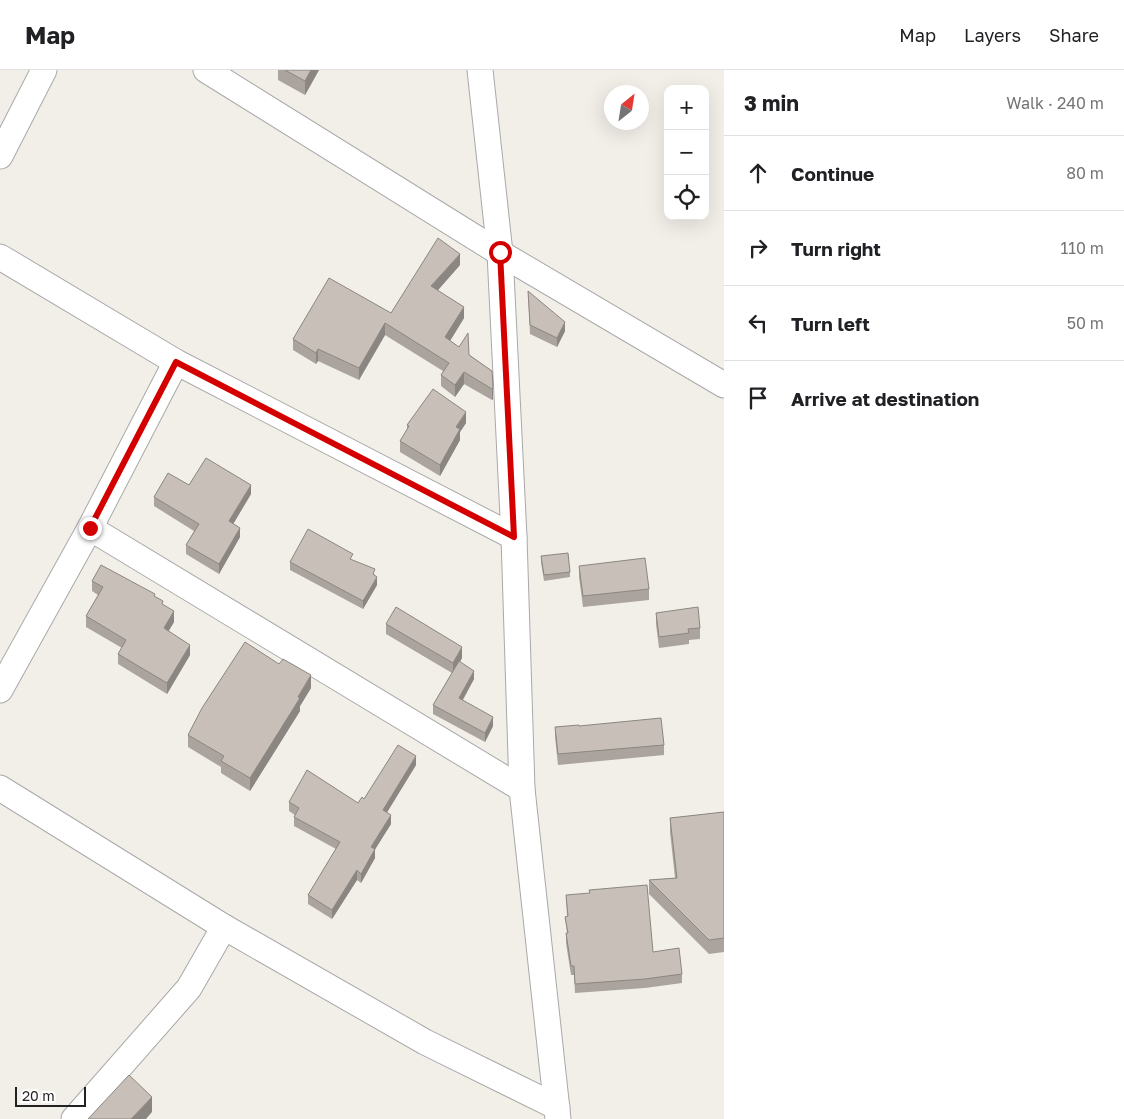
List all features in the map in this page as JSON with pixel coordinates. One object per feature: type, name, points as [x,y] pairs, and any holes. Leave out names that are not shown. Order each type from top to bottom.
[{"type":"street","points":[[0,156],[44,70]]},
{"type":"street","points":[[206,70],[500,252],[724,385]]},
{"type":"street","points":[[480,70],[500,252],[514,537],[522,790],[558,1113]]},
{"type":"street","points":[[0,256],[176,362],[514,537]]},
{"type":"street","points":[[0,690],[90,528],[176,362]]},
{"type":"street","points":[[90,528],[522,790]]},
{"type":"street","points":[[0,788],[224,927],[425,1042],[558,1113]]},
{"type":"street","points":[[74,1119],[189,988],[224,927]]},
{"type":"building","points":[[285,70],[311,70],[305,81]]},
{"type":"building","points":[[438,238],[460,254],[431,286],[464,307],[445,337],[459,347],[468,333],[469,355],[492,371],[492,389],[464,372],[455,385],[441,375],[449,363],[385,323],[359,368],[318,349],[316,353],[293,339],[329,278],[391,313]]},
{"type":"building","points":[[528,291],[565,322],[557,338],[530,325]]},
{"type":"building","points":[[433,389],[466,412],[456,427],[460,429],[440,465],[400,441],[409,426],[407,425]]},
{"type":"building","points":[[206,458],[251,485],[229,521],[240,528],[219,564],[186,545],[199,524],[154,497],[168,473],[189,485]]},
{"type":"building","points":[[308,529],[353,554],[350,559],[375,569],[373,574],[377,577],[363,601],[290,562]]},
{"type":"building","points":[[568,553],[570,572],[544,575],[541,556]]},
{"type":"building","points":[[645,558],[649,589],[583,596],[579,566]]},
{"type":"building","points":[[101,565],[155,594],[154,596],[163,601],[162,604],[174,611],[164,628],[190,645],[167,683],[118,654],[126,640],[86,616],[103,587],[92,581]]},
{"type":"building","points":[[396,607],[462,647],[453,663],[386,624]]},
{"type":"building","points":[[698,607],[700,628],[688,629],[689,633],[659,637],[656,613]]},
{"type":"building","points":[[245,642],[279,664],[283,659],[311,675],[298,697],[300,698],[250,778],[221,761],[224,756],[188,735],[202,708]]},
{"type":"building","points":[[459,661],[474,671],[459,698],[493,717],[485,733],[433,705]]},
{"type":"building","points":[[661,718],[664,745],[558,754],[555,727]]},
{"type":"building","points":[[398,745],[416,756],[383,810],[391,815],[371,847],[375,849],[361,874],[357,870],[332,910],[308,895],[340,842],[294,817],[299,808],[289,802],[307,770],[358,803],[362,797],[364,799]]},
{"type":"building","points":[[724,812],[724,938],[709,940],[649,880],[677,878],[670,818]]},
{"type":"building","points":[[647,885],[653,952],[679,948],[682,974],[645,979],[575,984],[574,966],[571,966],[566,933],[568,933],[565,917],[568,916],[566,895],[590,893],[589,890]]},
{"type":"building","points":[[129,1075],[152,1097],[131,1119],[88,1119]]},
{"type":"route","points":[[90,528],[176,362],[514,537],[500,252]]}]
